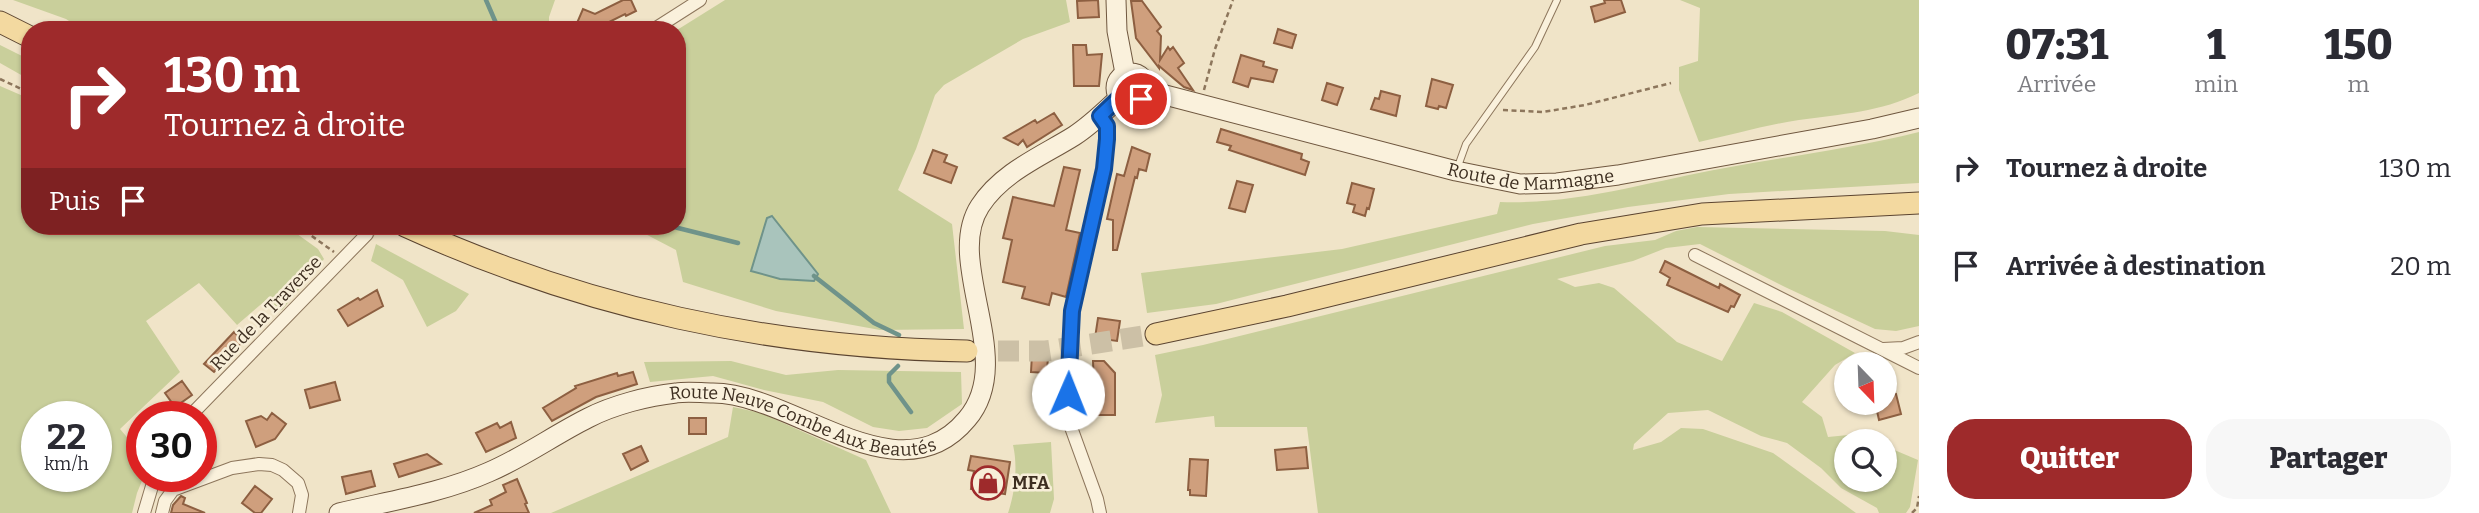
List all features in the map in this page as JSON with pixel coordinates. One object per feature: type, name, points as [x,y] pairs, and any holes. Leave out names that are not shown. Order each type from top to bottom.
[{"type":"main road","points":[[1116,0],[1117,31],[1125,73]]},
{"type":"main road","points":[[0,22],[21,32]]},
{"type":"main road","points":[[1134,72],[1142,77],[1146,90],[1137,102],[1127,103],[1119,98],[1116,84],[1125,73],[1134,72]]},
{"type":"main road","name":"Route de Marmagne","points":[[1146,90],[1457,171],[1520,184],[1557,183],[1872,129],[1919,118]]},
{"type":"main road","name":"Route Neuve Combe Aux Beautés","points":[[339,513],[426,493],[486,473],[527,454],[590,417],[633,402],[676,393],[719,393],[767,404],[847,438],[886,450],[925,448],[954,433],[969,417],[982,393],[985,367],[984,339],[970,253],[971,232],[979,207],[1014,172],[1076,134],[1119,98]]},
{"type":"main road","points":[[1156,334],[1287,306],[1581,234],[1702,214],[1919,203]]},
{"type":"main road","points":[[427,235],[533,278],[611,302],[686,320],[770,335],[851,345],[967,351]]},
{"type":"street","points":[[667,21],[700,0]]},
{"type":"street","points":[[1100,116],[1107,126],[1104,169],[1072,311],[1068,370],[1068,419],[1100,513]]},
{"type":"street","name":"Rue de la Traverse","points":[[204,401],[366,235]]},
{"type":"street","points":[[1695,255],[1919,368]]},
{"type":"street","points":[[1879,349],[1903,348],[1919,342]]},
{"type":"street","points":[[162,513],[165,501],[173,490],[232,468],[260,464],[283,470],[298,483],[302,495],[299,513]]},
{"type":"street","points":[[144,513],[150,492]]},
{"type":"lane","points":[[1457,171],[1466,144],[1535,47],[1557,0]]},
{"type":"path","points":[[1201,103],[1215,49],[1233,0]]},
{"type":"path","points":[[0,79],[21,89]]},
{"type":"path","points":[[1492,109],[1543,112],[1585,105],[1671,83]]},
{"type":"path","points":[[310,235],[342,258]]},
{"type":"path","points":[[1912,513],[1917,508],[1919,496]]},
{"type":"green space","points":[[13,0],[555,0],[549,21],[66,19]]},
{"type":"green space","points":[[725,0],[1066,0],[1070,22],[1023,39],[944,85],[935,95],[898,190],[952,224],[964,329],[880,330],[776,311],[683,282],[676,250],[647,235],[686,235],[686,24]]},
{"type":"green space","points":[[1680,0],[1919,0],[1919,93],[1875,108],[1787,122],[1699,142],[1679,90],[1679,67],[1698,61],[1700,8]]},
{"type":"green space","points":[[0,45],[21,56],[21,75],[0,63]]},
{"type":"green space","points":[[0,86],[21,95],[21,235],[299,235],[318,249],[324,259],[282,310],[266,300],[237,325],[199,283],[146,321],[180,372],[149,401],[126,401],[126,423],[120,429],[126,436],[126,492],[137,493],[132,513],[0,513]]},
{"type":"green space","points":[[1919,132],[1919,183],[1729,194],[1628,207],[1533,224],[1216,304],[1147,313],[1141,273],[1342,249],[1497,214],[1500,202],[1585,196]]},
{"type":"green space","points":[[1697,227],[1885,231],[1919,235],[1919,326],[1896,331],[1875,329],[1700,244],[1666,248],[1633,261],[1557,279],[1575,287],[1599,283],[1614,288],[1677,342],[1722,361],[1754,303],[1782,312],[1853,352],[1834,352],[1834,366],[1802,402],[1822,417],[1828,437],[1834,436],[1834,481],[1787,443],[1761,436],[1708,410],[1668,413],[1634,444],[1633,450],[1661,442],[1681,428],[1703,429],[1773,453],[1856,513],[1318,513],[1307,427],[1215,427],[1214,416],[1155,423],[1162,395],[1155,355],[1605,246],[1655,240],[1676,231]]},
{"type":"green space","points":[[376,244],[469,294],[456,311],[427,327],[403,280],[371,261]]},
{"type":"green space","points":[[731,361],[786,375],[838,370],[961,372],[962,404],[927,428],[899,431],[873,427],[823,402],[713,376],[650,382],[644,362]]},
{"type":"green space","points":[[733,407],[761,413],[866,460],[891,513],[551,513],[728,437]]},
{"type":"green space","points":[[1051,442],[1054,499],[1050,513],[1008,513],[1015,479],[1013,445]]},
{"type":"green space","points":[[1897,451],[1918,460],[1910,507],[1906,513],[1879,513],[1877,508],[1848,492],[1897,492]]},
{"type":"water","points":[[772,216],[818,274],[814,281],[780,279],[751,271],[767,218]]},
{"type":"building","points":[[623,0],[631,0],[636,11],[611,21],[578,21],[583,9],[595,14]]},
{"type":"building","points":[[1098,0],[1099,17],[1078,18],[1077,1]]},
{"type":"building","points":[[1604,0],[1621,0],[1625,12],[1595,22],[1591,7],[1605,3]]},
{"type":"building","points":[[1131,1],[1142,1],[1161,27],[1157,31],[1161,36],[1160,60],[1168,47],[1170,50],[1173,47],[1184,63],[1178,68],[1193,90],[1184,87],[1159,68],[1136,38]]},
{"type":"building","points":[[1278,29],[1296,35],[1292,48],[1274,43]]},
{"type":"building","points":[[1073,45],[1086,45],[1087,55],[1102,54],[1099,86],[1074,86]]},
{"type":"building","points":[[1241,55],[1264,62],[1263,66],[1277,70],[1273,82],[1251,78],[1248,87],[1233,82]]},
{"type":"building","points":[[1432,79],[1453,85],[1446,108],[1426,106]]},
{"type":"building","points":[[1327,83],[1343,88],[1337,105],[1322,100]]},
{"type":"building","points":[[1381,91],[1400,96],[1396,116],[1371,109],[1375,98],[1379,99]]},
{"type":"building","points":[[1054,113],[1062,125],[1027,147],[1023,140],[1018,145],[1004,138],[1035,120],[1037,123]]},
{"type":"building","points":[[1221,129],[1302,154],[1301,159],[1309,162],[1305,175],[1229,150],[1231,146],[1217,142]]},
{"type":"building","points":[[1132,147],[1150,154],[1146,171],[1139,169],[1137,178],[1135,177],[1117,250],[1113,250],[1113,220],[1107,219],[1117,174],[1124,176]]},
{"type":"building","points":[[933,150],[947,155],[944,162],[957,167],[951,183],[924,173]]},
{"type":"building","points":[[1064,167],[1080,170],[1066,230],[1080,233],[1066,297],[1052,293],[1049,305],[1022,298],[1025,287],[1003,282],[1012,240],[1003,238],[1013,197],[1054,206]]},
{"type":"building","points":[[1237,181],[1253,185],[1245,212],[1229,208]]},
{"type":"building","points":[[1352,183],[1374,189],[1365,216],[1353,212],[1355,205],[1347,203]]},
{"type":"building","points":[[1665,261],[1719,288],[1720,284],[1740,295],[1734,307],[1731,306],[1728,312],[1667,285],[1670,278],[1660,272]]},
{"type":"building","points":[[377,290],[383,306],[348,326],[338,310]]},
{"type":"building","points":[[1098,318],[1120,321],[1117,341],[1095,338]]},
{"type":"building","points":[[234,332],[243,341],[214,372],[204,364]]},
{"type":"building","points":[[1032,354],[1048,355],[1047,373],[1031,372]]},
{"type":"building","points":[[1093,361],[1104,361],[1115,373],[1115,415],[1095,415]]},
{"type":"building","points":[[633,372],[637,384],[596,397],[552,421],[543,408],[576,388],[575,386],[617,373],[618,376]]},
{"type":"building","points":[[182,381],[192,395],[184,401],[171,401],[165,393]]},
{"type":"building","points":[[335,382],[340,400],[310,408],[305,390]]},
{"type":"building","points":[[1897,398],[1901,414],[1879,420],[1878,415],[1897,415]]},
{"type":"building","points":[[272,413],[286,424],[275,439],[256,447],[246,421],[261,416],[267,420]]},
{"type":"building","points":[[689,418],[706,418],[706,434],[689,434]]},
{"type":"building","points":[[511,422],[516,438],[486,452],[476,433],[497,423],[500,428]]},
{"type":"building","points":[[641,446],[648,461],[631,470],[623,454]]},
{"type":"building","points":[[1306,447],[1308,468],[1277,470],[1275,450]]},
{"type":"building","points":[[427,454],[441,464],[399,477],[394,464]]},
{"type":"building","points":[[971,456],[1010,462],[1005,494],[971,489],[974,471],[968,470]]},
{"type":"building","points":[[1190,459],[1208,460],[1206,496],[1190,495]]},
{"type":"building","points":[[371,471],[375,486],[346,494],[342,477]]},
{"type":"building","points":[[517,479],[529,513],[474,513],[492,505],[490,500],[506,492],[503,485]]},
{"type":"building","points":[[255,486],[272,499],[261,513],[255,513],[242,503]]},
{"type":"building","points":[[181,496],[185,498],[183,504],[205,513],[171,513],[173,505]]},
{"type":"waterway","points":[[486,0],[495,21]]},
{"type":"waterway","points":[[686,230],[738,243]]},
{"type":"waterway","points":[[814,276],[874,323],[899,335]]},
{"type":"waterway","points":[[898,366],[889,375],[889,382],[911,412]]},
{"type":"tunnel","points":[[967,351],[1046,351],[1156,334]]},
{"type":"place","name":"MFA","points":[[988,483]]},
{"type":"route","points":[[1068,394],[1072,311],[1104,169],[1107,126],[1100,116],[1119,98],[1127,103],[1141,99]]}]
